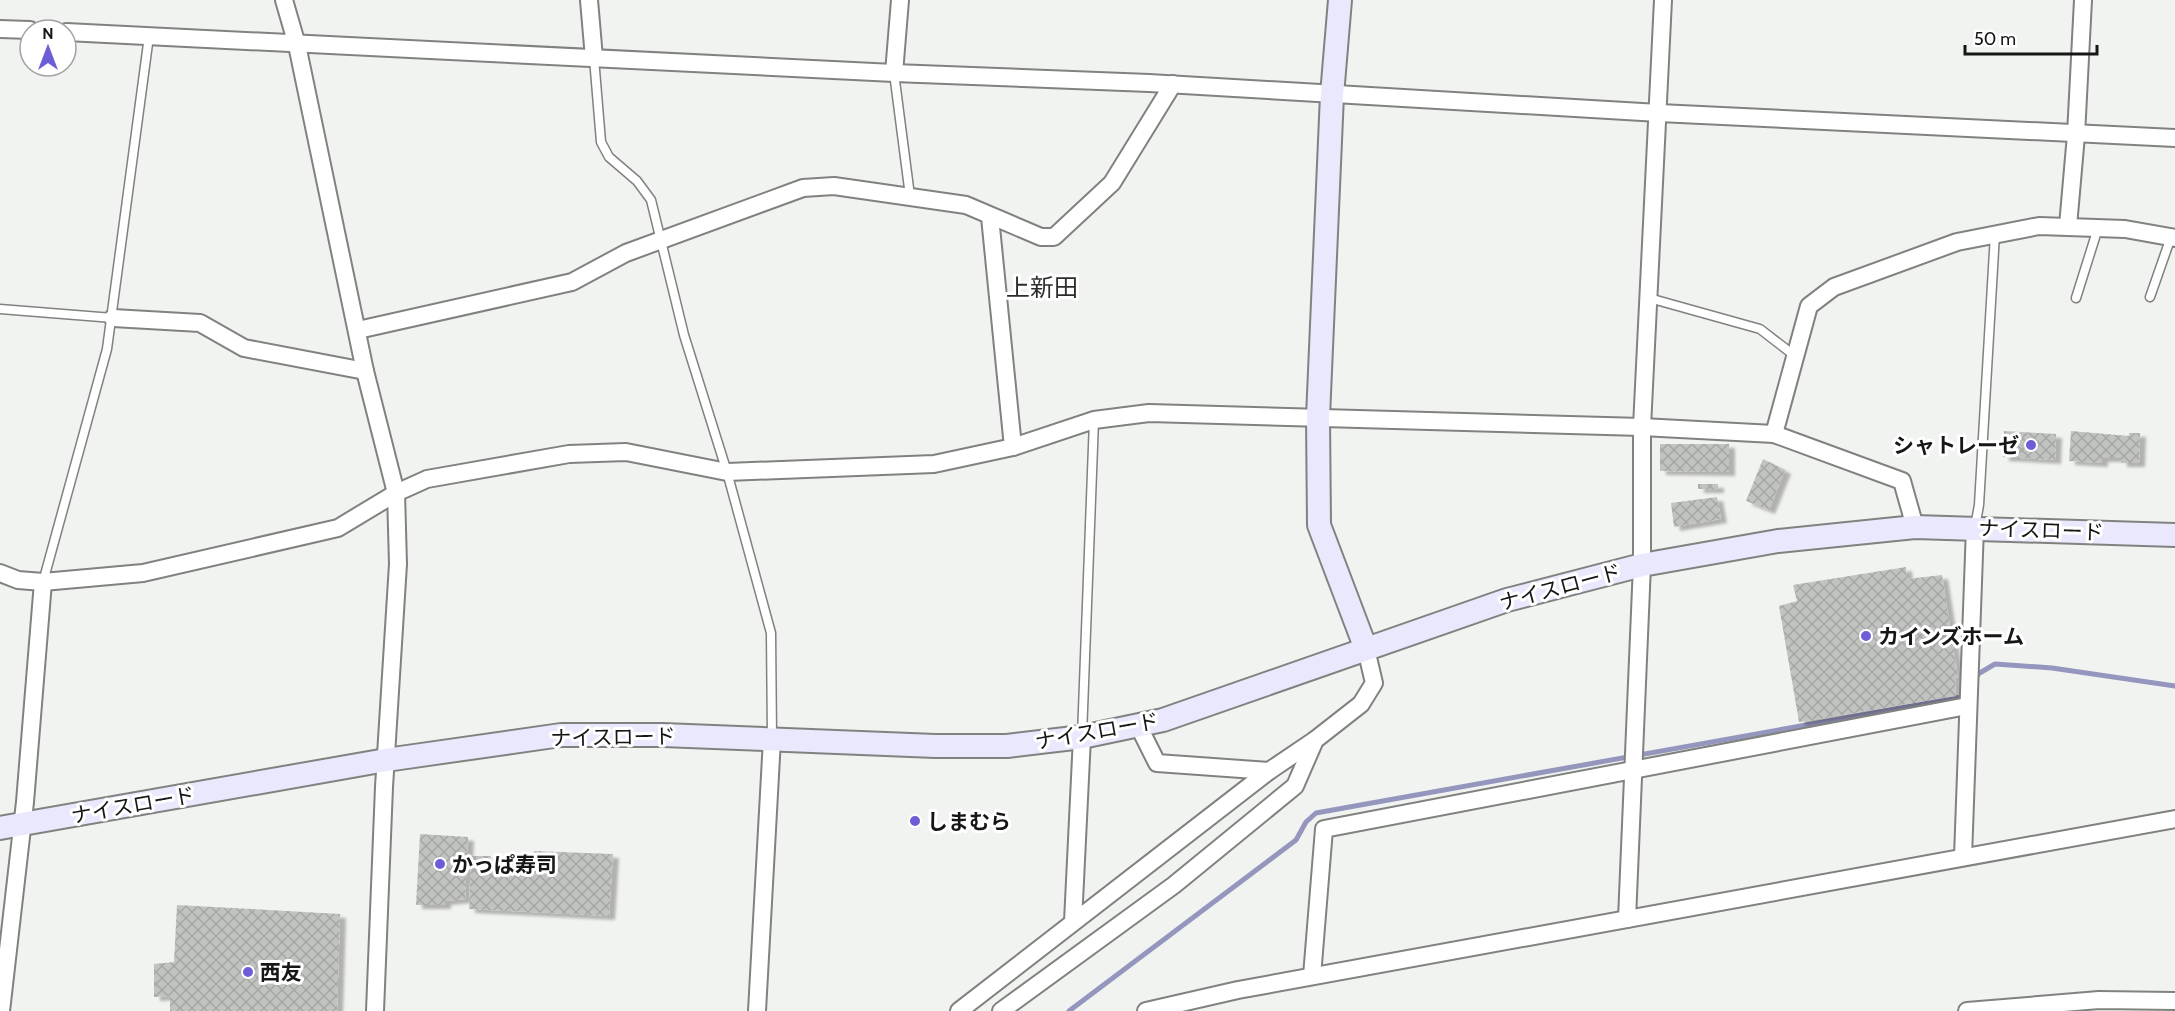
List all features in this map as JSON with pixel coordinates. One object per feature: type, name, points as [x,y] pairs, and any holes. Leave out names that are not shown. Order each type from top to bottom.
[{"type":"street","points":[[284,0],[297,45],[365,371],[396,493],[398,564],[386,760],[375,1011]]},
{"type":"street","points":[[590,0],[594,58]]},
{"type":"street","points":[[894,73],[900,0]]},
{"type":"street","points":[[959,1011],[1269,771],[1315,740],[1361,704],[1374,683],[1366,649],[1319,525],[1318,417],[1332,95],[1340,0]]},
{"type":"street","points":[[1627,919],[1642,565],[1642,427],[1663,0]]},
{"type":"street","points":[[2068,226],[2076,135],[2083,0]]},
{"type":"street","points":[[0,29],[18,30]]},
{"type":"street","points":[[78,32],[297,45],[1173,84],[1659,113],[2175,138]]},
{"type":"street","points":[[358,330],[572,282],[626,253],[803,188],[834,186],[966,205],[1041,237],[1054,237],[1112,183],[1173,84]]},
{"type":"street","points":[[990,217],[1013,447]]},
{"type":"street","points":[[1774,434],[1809,306],[1834,287],[1957,242],[2039,226],[2125,229],[2173,238]]},
{"type":"street","points":[[113,318],[200,323],[244,348],[365,371]]},
{"type":"street","points":[[0,573],[18,580],[43,582],[143,573],[338,528],[396,493],[427,479],[454,472],[569,454],[626,452],[727,472],[934,464],[1013,447],[1094,420],[1149,413],[1642,427],[1774,434],[1902,481],[1915,527]]},
{"type":"street","name":"ナイスロード","points":[[10,826],[386,760],[561,735],[772,739],[935,746],[1007,746],[1082,737],[1138,725],[1244,693],[1507,600],[1642,565],[1778,541],[1915,527],[1975,527],[2175,535]]},
{"type":"street","points":[[1963,857],[1975,527]]},
{"type":"street","points":[[1,1011],[10,826],[25,802],[43,582]]},
{"type":"street","points":[[1312,976],[1324,829],[1632,772],[1967,706]]},
{"type":"street","points":[[1138,725],[1157,764],[1269,771]]},
{"type":"street","points":[[1073,922],[1082,737]]},
{"type":"street","points":[[757,1011],[772,739]]},
{"type":"street","points":[[1001,1011],[1174,885],[1295,786],[1315,740]]},
{"type":"street","points":[[1146,1011],[1312,976],[2175,819]]},
{"type":"street","points":[[1967,1011],[2099,1000],[2175,1001]]},
{"type":"lane","points":[[43,582],[107,349],[113,318],[149,35]]},
{"type":"lane","points":[[594,58],[601,142],[609,157],[637,181],[651,200],[684,335],[727,472],[771,633],[772,739]]},
{"type":"lane","points":[[894,73],[910,196]]},
{"type":"lane","points":[[2076,298],[2098,227]]},
{"type":"lane","points":[[1975,527],[1979,504],[1995,234]]},
{"type":"lane","points":[[2150,297],[2173,238]]},
{"type":"lane","points":[[1649,298],[1760,328],[1795,356]]},
{"type":"lane","points":[[0,309],[113,318]]},
{"type":"lane","points":[[1082,737],[1094,420]]},
{"type":"building","points":[[2004,431],[2056,434],[2055,460],[2003,457]]},
{"type":"building","points":[[2071,431],[2129,436],[2129,433],[2140,433],[2139,463],[2121,463],[2121,458],[2102,458],[2102,463],[2069,461]]},
{"type":"building","points":[[1660,444],[1729,444],[1729,472],[1660,471]]},
{"type":"building","points":[[1763,459],[1785,470],[1769,510],[1746,501]]},
{"type":"building","points":[[1698,484],[1718,484],[1718,489],[1698,489]]},
{"type":"building","points":[[1717,497],[1721,519],[1674,527],[1671,503]]},
{"type":"building","points":[[1906,567],[1907,579],[1942,575],[1958,677],[1955,678],[1956,696],[1799,722],[1779,606],[1797,601],[1793,585]]},
{"type":"building","points":[[420,834],[468,837],[465,899],[445,901],[445,905],[416,905]]},
{"type":"building","points":[[534,851],[613,854],[609,916],[469,909],[471,856],[491,856],[490,862],[534,861]]},
{"type":"building","points":[[177,905],[340,914],[337,1011],[170,1011],[170,996],[154,997],[154,964],[174,962]]},
{"type":"waterway","points":[[1975,681],[1978,674],[1995,664],[2052,668],[2175,686]]},
{"type":"waterway","points":[[1069,1011],[1296,840],[1306,822],[1316,813],[1962,697]]},
{"type":"place","name":"シャトレーゼ","points":[[2031,445]]},
{"type":"place","name":"カインズホーム","points":[[1866,636]]},
{"type":"place","name":"しまむら","points":[[915,821]]},
{"type":"place","name":"かっぱ寿司","points":[[440,864]]},
{"type":"place","name":"西友","points":[[248,972]]},
{"type":"district","name":"上新田","points":[[1042,287]]}]
